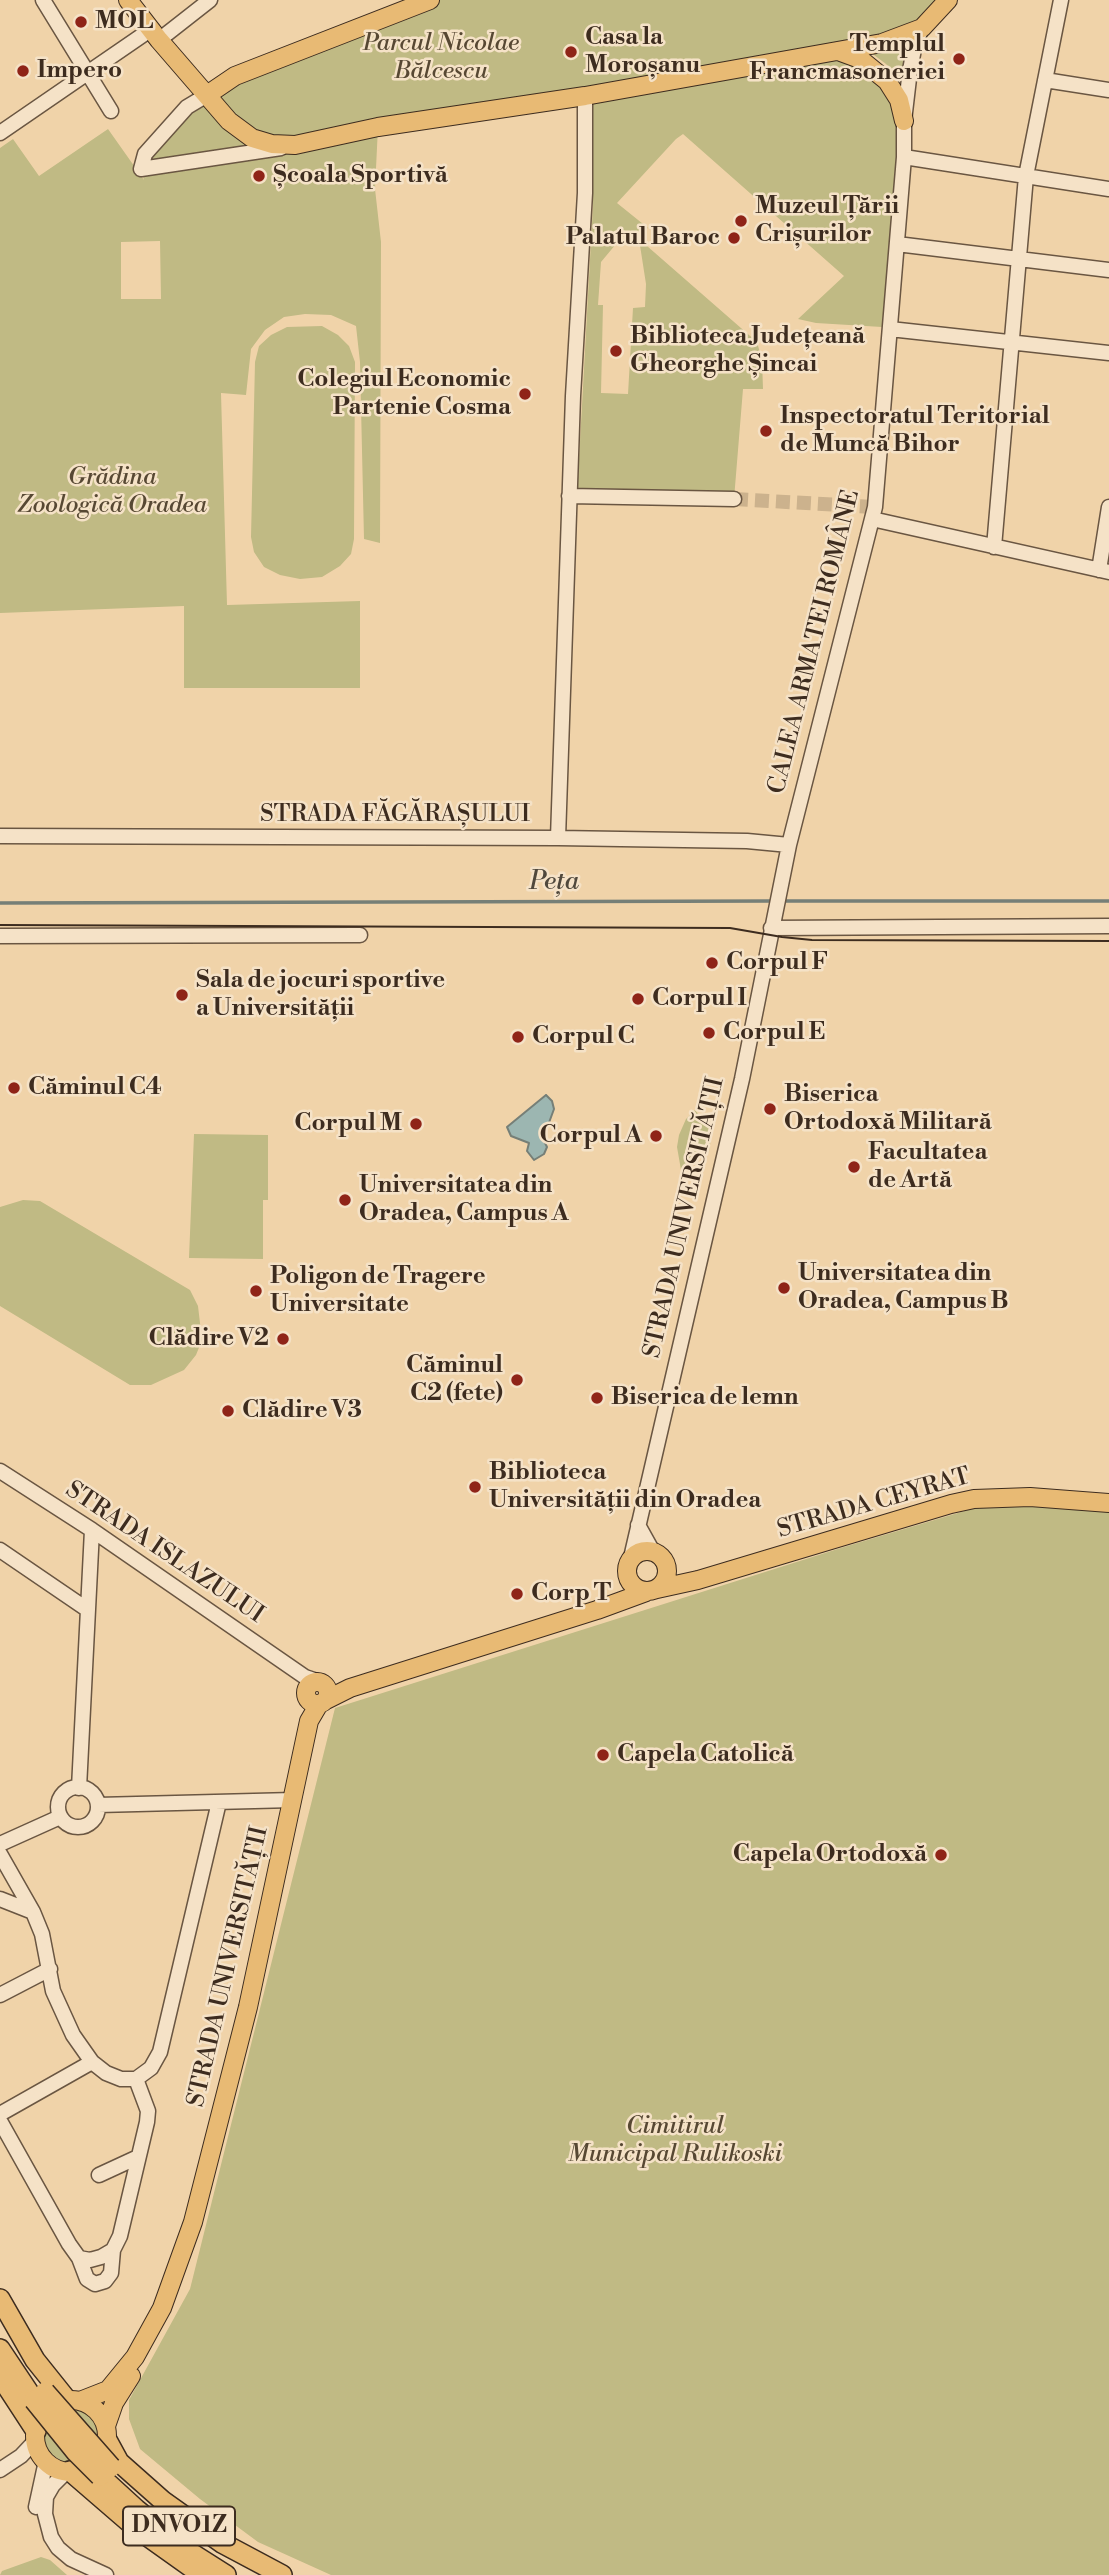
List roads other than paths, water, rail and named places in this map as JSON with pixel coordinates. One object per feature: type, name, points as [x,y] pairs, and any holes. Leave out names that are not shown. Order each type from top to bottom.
[{"type":"highway","points":[[0,2299],[35,2360],[73,2400]]},
{"type":"highway","name":"DNVO1Z","points":[[0,2320],[40,2396],[76,2452],[134,2489],[189,2533],[256,2575]]},
{"type":"highway","name":"DNVO1Z","points":[[0,2348],[40,2396]]},
{"type":"highway","points":[[0,2376],[40,2447]]},
{"type":"highway","points":[[106,2433],[119,2462],[163,2501],[222,2543],[282,2575]]},
{"type":"highway","points":[[68,2471],[136,2528],[202,2575]]},
{"type":"highway","name":"DNVO1Z","points":[[106,2472],[136,2510],[185,2549],[226,2575]]},
{"type":"main road","points":[[128,0],[154,35],[229,121],[252,138],[272,144],[295,145],[378,127],[585,96],[891,40],[922,28],[954,0]]},
{"type":"main road","points":[[207,95],[235,76],[430,0]]},
{"type":"main road","points":[[937,15],[948,0]]},
{"type":"main road","points":[[837,51],[860,59],[887,81],[899,100],[904,121]]},
{"type":"main road","name":"STRADA CEYRAT","points":[[652,1590],[698,1580],[911,1515],[974,1499],[1030,1497],[1109,1503]]},
{"type":"main road","points":[[652,1590],[634,1586],[628,1568],[640,1553],[659,1557],[698,1580]]},
{"type":"main road","points":[[314,1690],[350,1688],[652,1590],[663,1584],[667,1573],[659,1557]]},
{"type":"main road","name":"STRADA UNIVERSITĂȚII","points":[[597,1610],[628,1568]]},
{"type":"main road","name":"STRADA UNIVERSITĂȚII","points":[[73,2400],[108,2389],[135,2357],[162,2308],[193,2222],[248,2007],[314,1690]]},
{"type":"main road","name":"STRADA UNIVERSITĂȚII","points":[[106,2433],[114,2403],[140,2362],[169,2306],[186,2264],[194,2232],[193,2222]]},
{"type":"main road","points":[[73,2400],[96,2410],[106,2433],[105,2449],[94,2463],[79,2471],[68,2471],[40,2447],[38,2422],[50,2407],[73,2400]]},
{"type":"street","points":[[43,0],[111,111]]},
{"type":"street","points":[[0,133],[88,73],[210,0]]},
{"type":"street","points":[[994,547],[1026,176],[1061,0]]},
{"type":"street","name":"CALEA ARMATEI ROMÂNE","points":[[779,889],[872,519],[904,158],[904,121],[915,44],[922,28]]},
{"type":"street","points":[[1045,80],[1109,90]]},
{"type":"street","points":[[207,95],[187,107],[145,154],[141,169],[295,145]]},
{"type":"street","points":[[558,838],[569,496],[585,193],[585,96]]},
{"type":"street","points":[[904,158],[1109,190]]},
{"type":"street","points":[[897,244],[1109,271]]},
{"type":"street","points":[[890,329],[1109,353]]},
{"type":"street","points":[[569,496],[734,499]]},
{"type":"street","points":[[872,519],[1104,571],[1109,506]]},
{"type":"street","name":"STRADA FĂGĂRAȘULUI","points":[[0,836],[558,838],[747,841],[789,845]]},
{"type":"street","name":"STRADA UNIVERSITĂȚII","points":[[628,1568],[742,1079],[779,889]]},
{"type":"street","points":[[772,924],[1109,926]]},
{"type":"street","points":[[0,936],[360,936]]},
{"type":"street","name":"STRADA ISLAZULUI","points":[[0,1471],[92,1531],[314,1690]]},
{"type":"street","points":[[638,1525],[659,1557]]},
{"type":"street","points":[[79,1788],[92,1531]]},
{"type":"street","points":[[0,1550],[88,1610]]},
{"type":"street","points":[[79,1788],[92,1792],[98,1804],[97,1815],[87,1825],[73,1826],[60,1816],[59,1802],[69,1789],[79,1788]]},
{"type":"street","points":[[98,1804],[293,1800]]},
{"type":"street","points":[[0,1854],[33,1912],[42,1934],[53,1991],[73,2035],[92,2062],[106,2073],[121,2079],[136,2079],[151,2068],[160,2052],[219,1802]]},
{"type":"street","points":[[0,1844],[60,1816]]},
{"type":"street","points":[[0,1899],[33,1912]]},
{"type":"street","points":[[0,1995],[50,1969]]},
{"type":"street","points":[[0,2114],[92,2062]]},
{"type":"street","points":[[0,2121],[79,2258],[87,2279],[96,2284],[105,2281],[111,2273],[113,2250],[120,2236],[148,2111],[136,2079]]},
{"type":"street","points":[[99,2175],[138,2157]]},
{"type":"street","points":[[79,2258],[101,2258],[113,2250]]},
{"type":"street","points":[[2,2469],[40,2447],[38,2528],[43,2540],[57,2558],[75,2570],[89,2575]]},
{"type":"street","points":[[68,2471],[53,2485],[46,2497],[45,2514],[51,2537],[58,2548],[71,2559],[106,2575]]},
{"type":"water","points":[[546,1095],[552,1101],[554,1109],[543,1139],[547,1147],[544,1154],[534,1160],[527,1151],[529,1143],[511,1136],[507,1127]]},
{"type":"waterway","name":"Peța","points":[[0,903],[774,901]]},
{"type":"waterway","name":"Peța","points":[[782,901],[1109,901]]},
{"type":"tunnel","points":[[734,499],[875,507]]},
{"type":"tram line","points":[[0,925],[730,928],[812,940],[1109,941]]},
{"type":"place","name":"MOL","points":[[81,22]]},
{"type":"place","name":"Casa la Moroșanu","points":[[571,52]]},
{"type":"place","name":"Templul Francmasoneriei","points":[[959,59]]},
{"type":"place","name":"Impero","points":[[23,71]]},
{"type":"place","name":"Școala Sportivă","points":[[259,176]]},
{"type":"place","name":"Muzeul Țării Crișurilor","points":[[741,221]]},
{"type":"place","name":"Palatul Baroc","points":[[734,238]]},
{"type":"place","name":"Biblioteca Județeană Gheorghe Șincai","points":[[616,351]]},
{"type":"place","name":"Colegiul Economic Partenie Cosma","points":[[525,394]]},
{"type":"place","name":"Inspectoratul Teritorial de Muncă Bihor","points":[[766,431]]},
{"type":"place","name":"Corpul F","points":[[712,963]]},
{"type":"place","name":"Sala de jocuri sportive a Universității","points":[[182,995]]},
{"type":"place","name":"Corpul I","points":[[638,999]]},
{"type":"place","name":"Corpul E","points":[[709,1033]]},
{"type":"place","name":"Corpul C","points":[[518,1037]]},
{"type":"place","name":"Căminul C4","points":[[14,1088]]},
{"type":"place","name":"Biserica Ortodoxă Militară","points":[[770,1109]]},
{"type":"place","name":"Corpul M","points":[[416,1124]]},
{"type":"place","name":"Corpul A","points":[[656,1136]]},
{"type":"place","name":"Facultatea de Artă","points":[[854,1167]]},
{"type":"place","name":"Universitatea din Oradea, Campus A","points":[[345,1200]]},
{"type":"place","name":"Universitatea din Oradea, Campus B","points":[[784,1288]]},
{"type":"place","name":"Poligon de Tragere Universitate","points":[[256,1291]]},
{"type":"place","name":"Clădire V2","points":[[283,1339]]},
{"type":"place","name":"Căminul C2 (fete)","points":[[517,1380]]},
{"type":"place","name":"Biserica de lemn","points":[[597,1398]]},
{"type":"place","name":"Clădire V3","points":[[228,1411]]},
{"type":"place","name":"Biblioteca Universității din Oradea","points":[[475,1487]]},
{"type":"place","name":"Corp T","points":[[517,1594]]},
{"type":"place","name":"Capela Catolică","points":[[603,1755]]},
{"type":"place","name":"Capela Ortodoxă","points":[[941,1855]]},
{"type":"park label","name":"Parcul Nicolae Bălcescu","points":[[441,58]]},
{"type":"park label","name":"Grădina Zoologică Oradea","points":[[112,492]]},
{"type":"park label","name":"Cimitirul Municipal Rulikoski","points":[[675,2141]]}]
